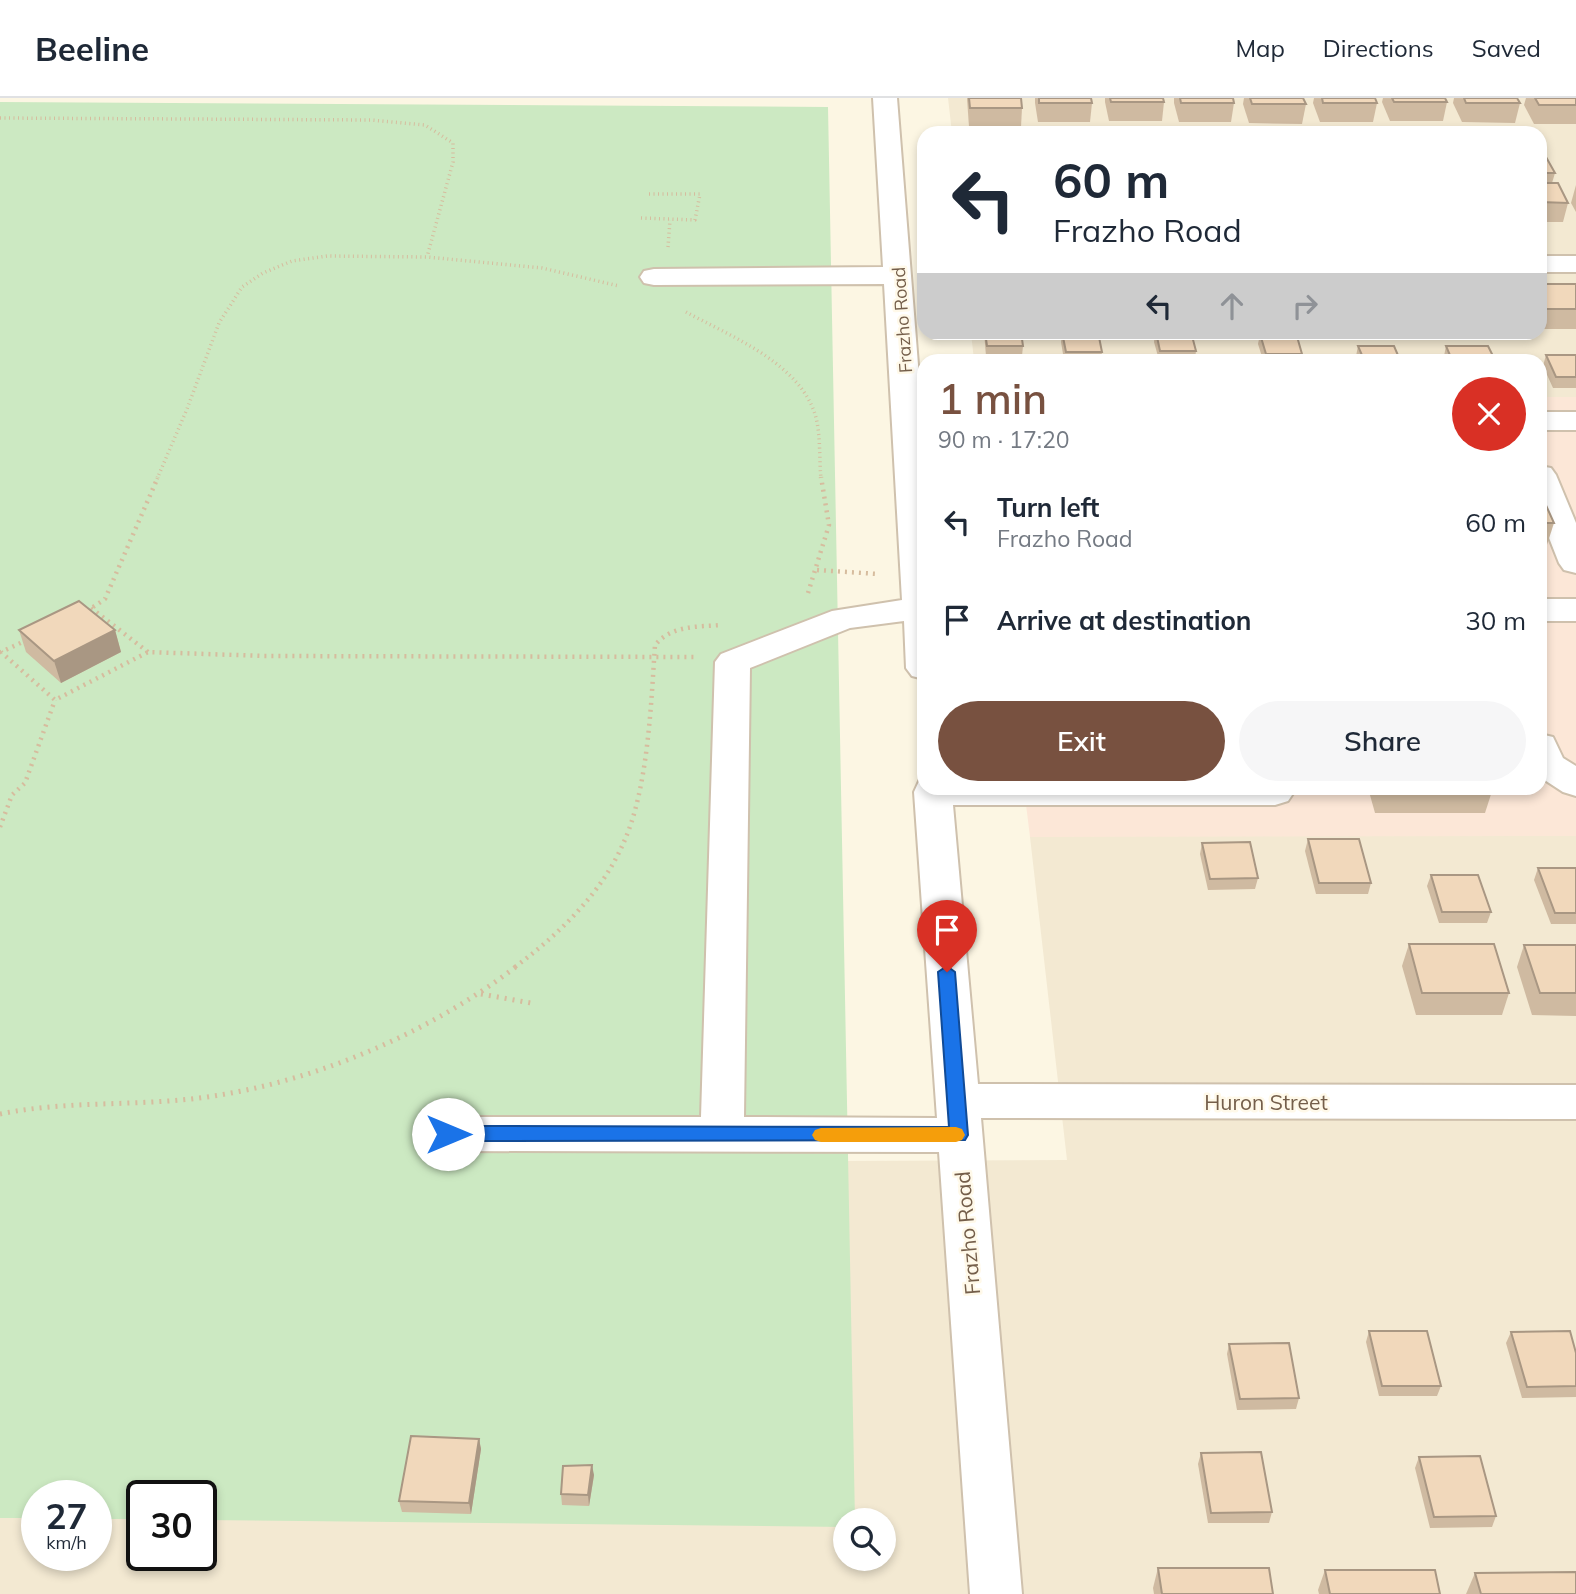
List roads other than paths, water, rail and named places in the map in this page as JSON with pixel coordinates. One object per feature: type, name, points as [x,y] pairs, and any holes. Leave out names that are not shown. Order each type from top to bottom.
[{"type":"street","name":"Frazho Road","points":[[885,98],[907,268],[917,459]]},
{"type":"street","points":[[1547,264],[1576,264]]},
{"type":"street","points":[[654,277],[907,268]]},
{"type":"street","points":[[1547,421],[1576,421]]},
{"type":"street","points":[[1547,492],[1576,562]]},
{"type":"street","points":[[722,1135],[733,662],[844,618],[917,609]]},
{"type":"street","points":[[1547,610],[1576,610]]},
{"type":"street","points":[[1547,763],[1576,783]]},
{"type":"street","name":"Frazho Road","points":[[933,795],[996,1594]]},
{"type":"street","name":"Huron Street","points":[[448,1134],[722,1135],[957,1118],[1576,1102]]}]
